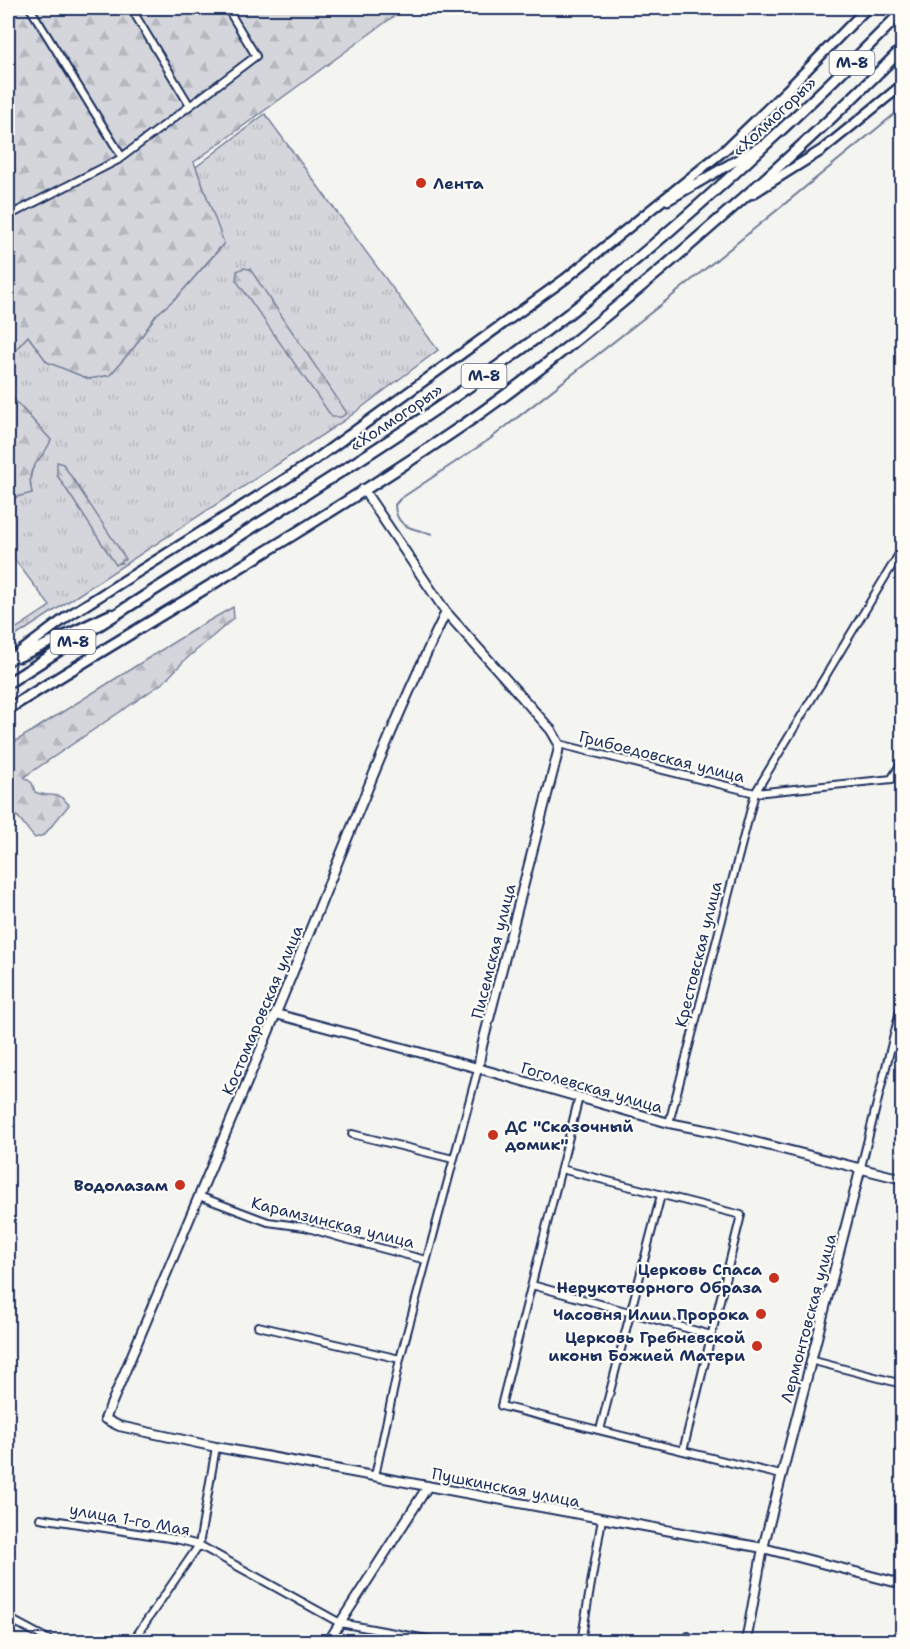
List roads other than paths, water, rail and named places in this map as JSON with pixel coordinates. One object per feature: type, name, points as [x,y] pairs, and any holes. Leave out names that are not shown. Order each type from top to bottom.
[{"type":"highway","name":"«Холмогоры»","points":[[8,683],[352,465],[491,371],[590,297],[700,205],[903,12]]},
{"type":"highway","name":"М-8","points":[[8,709],[452,433],[606,316],[819,131],[903,49]]},
{"type":"main road","points":[[8,662],[68,616],[309,464],[565,279],[742,133],[867,8]]},
{"type":"main road","points":[[736,204],[822,150],[903,85]]},
{"type":"main road","points":[[651,210],[769,141]]},
{"type":"main road","points":[[8,662],[138,601]]},
{"type":"street","points":[[30,8],[122,157]]},
{"type":"street","points":[[131,8],[190,106]]},
{"type":"street","points":[[8,216],[122,157],[256,56],[227,8]]},
{"type":"street","points":[[363,489],[446,612],[538,714],[559,744]]},
{"type":"street","name":"Крестовская улица","points":[[669,1123],[755,793],[903,549]]},
{"type":"street","name":"Костомаровская улица","points":[[105,1419],[276,1014],[365,794],[446,612]]},
{"type":"street","name":"Грибоедовская улица","points":[[559,744],[755,793],[903,778]]},
{"type":"street","name":"Писемская улица","points":[[375,1476],[400,1359],[478,1069],[559,744]]},
{"type":"street","points":[[892,778],[903,762]]},
{"type":"street","name":"Лермонтовская улица","points":[[746,1641],[763,1548],[903,1003]]},
{"type":"street","name":"Гоголевская улица","points":[[276,1014],[669,1123],[715,1132],[903,1179]]},
{"type":"street","points":[[579,1097],[501,1406],[781,1475]]},
{"type":"street","points":[[352,1134],[453,1159]]},
{"type":"street","points":[[561,1168],[741,1215],[683,1451]]},
{"type":"street","points":[[600,1430],[661,1195]]},
{"type":"street","name":"Карамзинская улица","points":[[199,1196],[268,1222],[305,1227],[426,1260]]},
{"type":"street","points":[[532,1285],[711,1335]]},
{"type":"street","points":[[258,1326],[400,1359]]},
{"type":"street","points":[[810,1360],[903,1384]]},
{"type":"street","name":"Пушкинская улица","points":[[105,1419],[119,1426],[216,1447],[763,1548],[903,1584]]},
{"type":"street","points":[[132,1641],[199,1545],[216,1447]]},
{"type":"street","points":[[328,1641],[428,1486]]},
{"type":"street","name":"улица 1-го Мая","points":[[40,1518],[176,1539],[199,1545],[340,1623],[442,1641]]},
{"type":"street","points":[[581,1641],[603,1519]]},
{"type":"street","points":[[8,1618],[53,1641]]},
{"type":"waterway","points":[[432,534],[412,529],[402,523],[396,513],[395,505],[400,499],[490,439],[672,296],[902,108]]},
{"type":"place","name":"Лента","points":[[421,183]]},
{"type":"place","name":"ДС \"Сказочный домик\"","points":[[493,1135]]},
{"type":"place","name":"Водолазам","points":[[180,1185]]},
{"type":"place","name":"Церковь Спаса Нерукотворного Образа","points":[[774,1278]]},
{"type":"place","name":"Часовня Илии Пророка","points":[[761,1314]]},
{"type":"place","name":"Церковь Гребневской иконы Божией Матери","points":[[757,1346]]}]
